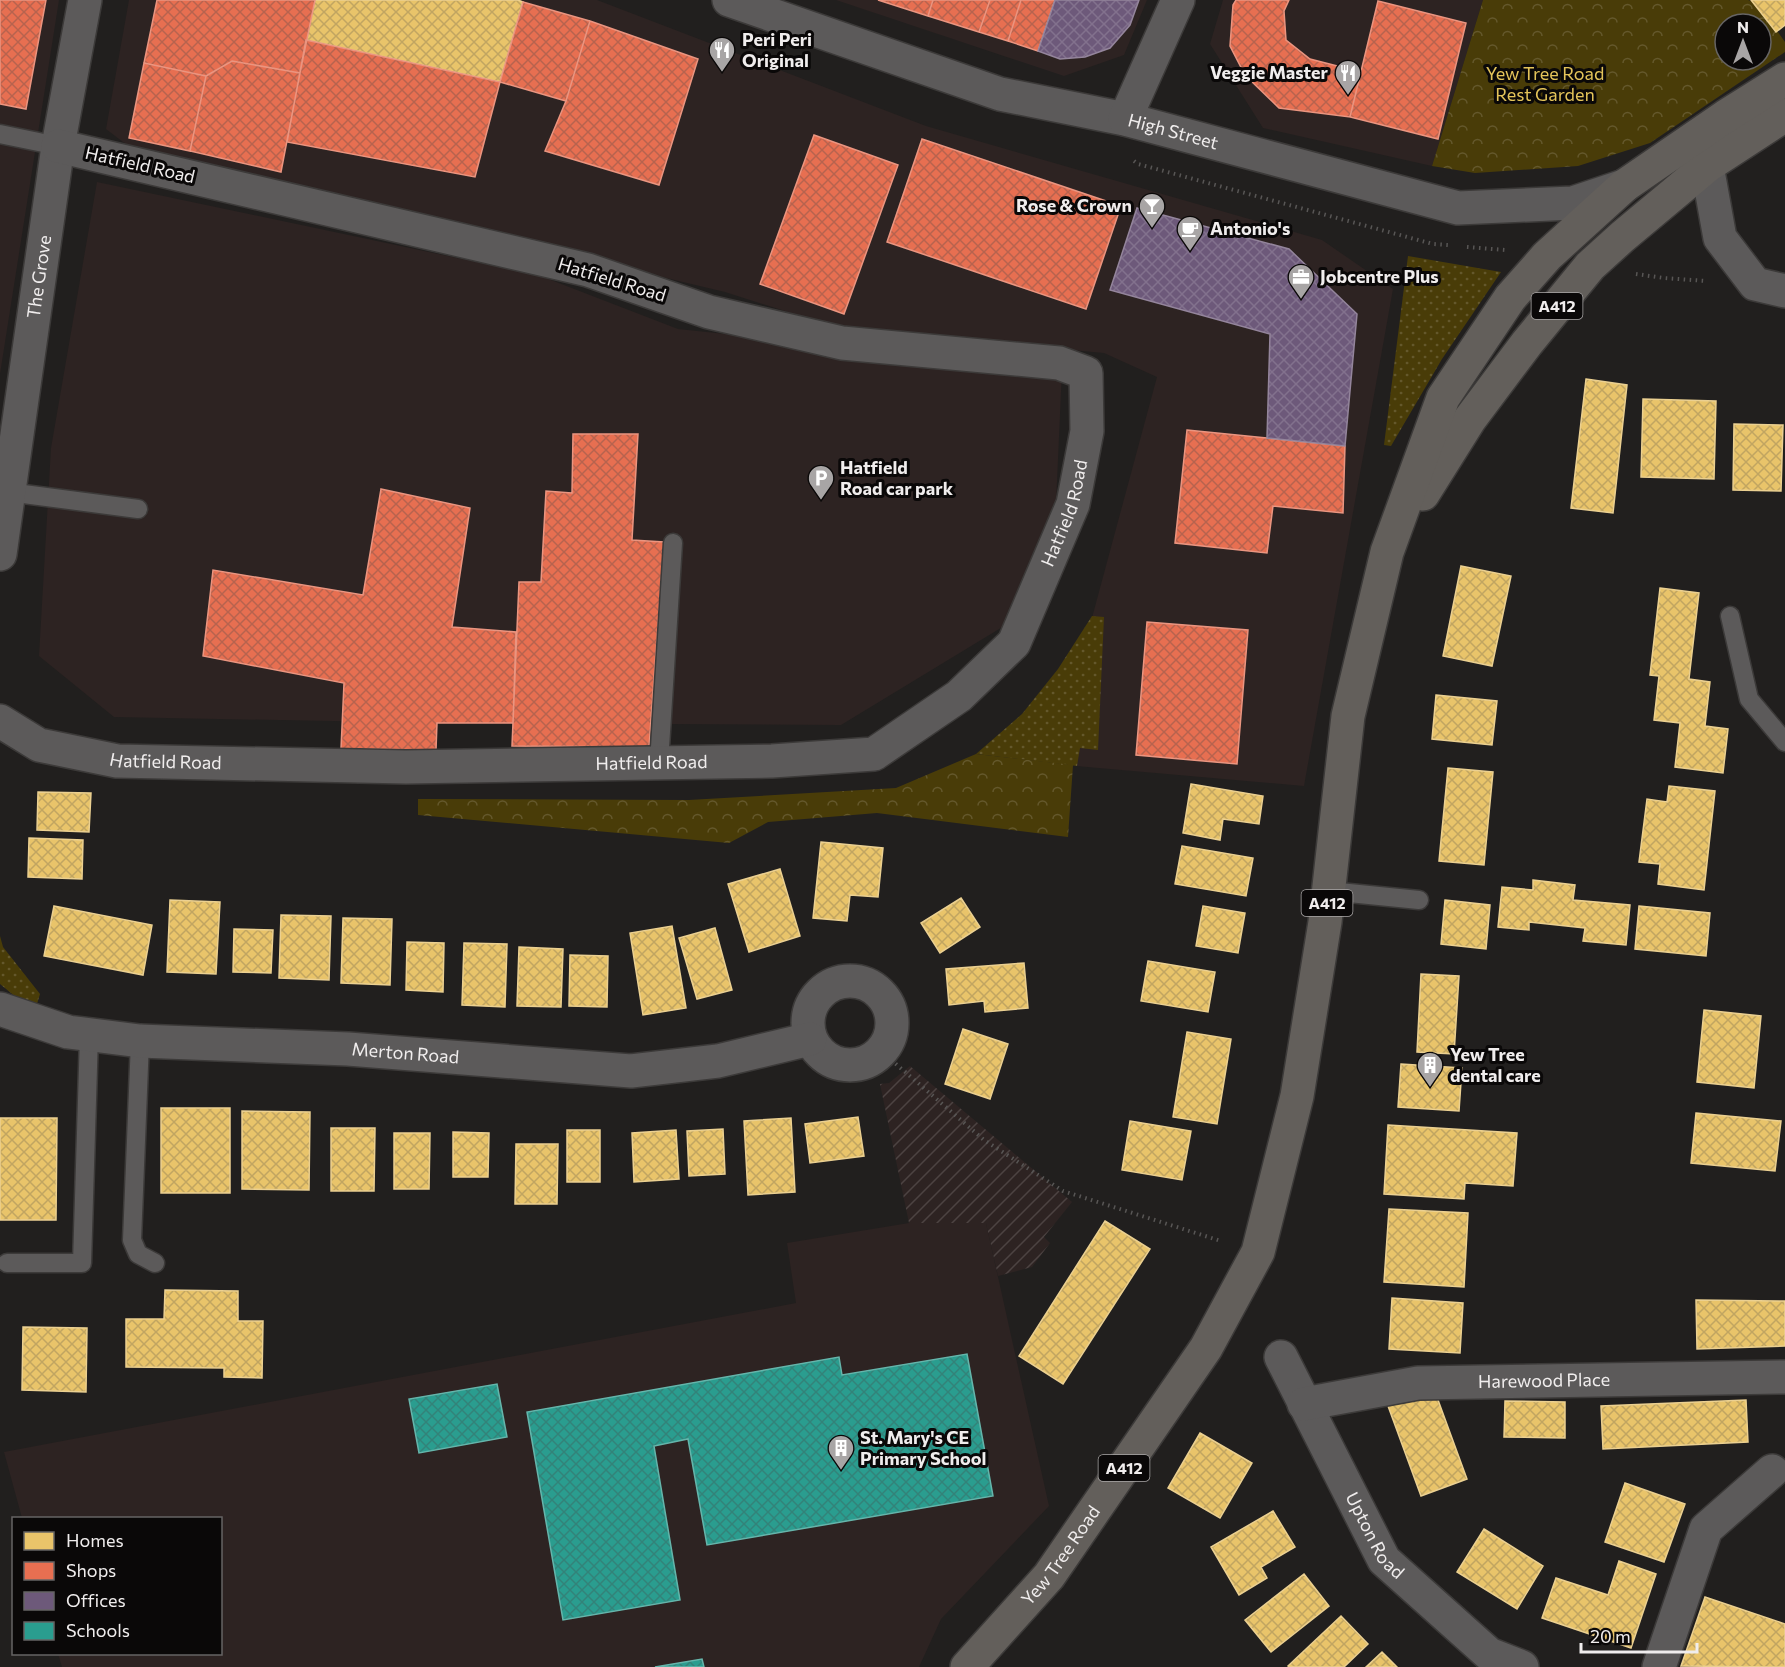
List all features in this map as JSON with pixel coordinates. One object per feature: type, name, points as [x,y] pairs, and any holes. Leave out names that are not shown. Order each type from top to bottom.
[{"type":"main road","name":"A412","points":[[1258,1252],[1297,1096],[1329,891],[1348,716],[1387,552],[1443,398],[1510,298],[1547,256],[1624,186],[1726,116],[1785,79]]},
{"type":"main road","name":"A412","points":[[1387,552],[1470,419],[1527,343],[1590,266],[1707,166],[1785,115]]},
{"type":"main road","name":"Yew Tree Road","points":[[967,1667],[1049,1576],[1206,1348],[1258,1252]]},
{"type":"street","name":"The Grove","points":[[0,554],[58,146],[85,0]]},
{"type":"street","name":"High Street","points":[[729,0],[1000,94],[1125,119],[1458,208],[1573,203],[1624,186]]},
{"type":"street","points":[[1125,119],[1178,0]]},
{"type":"street","name":"Hatfield Road","points":[[0,721],[39,744],[117,761],[406,767],[772,761],[874,754],[959,696],[1014,644],[1073,504],[1087,431],[1086,373],[1059,363],[842,343],[709,312],[588,270],[58,146]]},
{"type":"street","points":[[1707,166],[1720,238],[1755,284],[1785,291]]},
{"type":"street","points":[[850,981],[863,983],[875,989],[885,999],[891,1011],[891,1032],[882,1052],[870,1061],[857,1065],[842,1065],[829,1061],[810,1039],[807,1025],[809,1012],[815,999],[836,983],[850,981]]},
{"type":"street","name":"Merton Road","points":[[0,1009],[68,1032],[140,1041],[348,1049],[631,1071],[718,1061],[810,1039]]},
{"type":"street","name":"Upton Road","points":[[1281,1357],[1384,1560],[1489,1654],[1522,1667]]},
{"type":"street","name":"Harewood Place","points":[[1304,1404],[1418,1383],[1784,1377]]},
{"type":"street","points":[[1659,1667],[1706,1529],[1772,1471]]},
{"type":"lane","points":[[0,134],[58,146]]},
{"type":"lane","points":[[8,492],[138,509]]},
{"type":"lane","points":[[659,763],[673,543]]},
{"type":"lane","points":[[1730,616],[1749,699],[1785,742]]},
{"type":"lane","points":[[1329,891],[1419,900]]},
{"type":"lane","points":[[7,1263],[82,1263],[89,1035]]},
{"type":"lane","points":[[140,1041],[132,1240],[138,1254],[155,1263]]},
{"type":"path","points":[[882,1052],[984,1140],[1063,1191],[1258,1252]]},
{"type":"shaded area","points":[[0,0],[59,0],[0,374]]},
{"type":"shaded area","points":[[129,0],[597,0],[926,126],[1322,240],[1393,289],[1304,786],[1076,766],[1093,614],[1157,377],[1104,353],[841,329],[725,292],[136,152],[106,129]]},
{"type":"shaded area","points":[[836,0],[1147,0],[1124,55],[1064,76]]},
{"type":"shaded area","points":[[1223,0],[1483,0],[1432,166],[1263,128],[1210,44]]},
{"type":"shaded area","points":[[97,182],[538,275],[678,329],[1062,369],[1056,504],[1009,623],[841,725],[437,723],[114,717],[39,656],[51,448]]},
{"type":"shaded area","points":[[910,1066],[1072,1202],[1044,1237],[1050,1243],[1032,1267],[998,1276],[986,1223],[909,1223],[880,1084],[889,1083]]},
{"type":"shaded area","points":[[909,1223],[986,1223],[1049,1506],[941,1619],[919,1667],[62,1667],[58,1655],[222,1655],[222,1517],[22,1517],[4,1452],[796,1303],[787,1243]]},
{"type":"green space","name":"Yew Tree Road Rest Garden","points":[[1483,0],[1748,0],[1757,3],[1763,12],[1713,12],[1713,72],[1755,72],[1650,143],[1578,166],[1475,173],[1432,166]]},
{"type":"green space","name":"Yew Tree Road Rest Garden","points":[[1773,25],[1785,42],[1785,52],[1773,60]]},
{"type":"green space","points":[[1408,256],[1501,272],[1442,359],[1391,446],[1384,445]]},
{"type":"green space","points":[[1092,616],[1104,617],[1098,750],[1080,748],[1077,766],[976,754],[1022,714],[1058,669]]},
{"type":"green space","points":[[976,754],[1073,765],[1068,837],[877,813],[768,822],[729,843],[418,815],[418,799],[689,800],[896,788]]},
{"type":"green space","points":[[0,936],[3,947],[40,994],[36,1007],[17,998],[0,984]]},
{"type":"building: Homes","points":[[315,0],[518,0],[523,2],[500,82],[306,40]]},
{"type":"building: Homes","points":[[1751,0],[1785,0],[1785,25],[1776,32],[1773,28],[1773,12],[1760,12]]},
{"type":"building: Homes","points":[[1586,379],[1627,385],[1613,513],[1571,508]]},
{"type":"building: Homes","points":[[1643,399],[1716,401],[1714,479],[1641,477]]},
{"type":"building: Homes","points":[[1734,424],[1783,425],[1781,491],[1733,490]]},
{"type":"building: Homes","points":[[1461,566],[1511,576],[1492,666],[1443,656]]},
{"type":"building: Homes","points":[[1660,588],[1699,593],[1689,679],[1710,682],[1705,726],[1728,729],[1723,773],[1675,767],[1680,723],[1654,720],[1659,676],[1650,675]]},
{"type":"building: Homes","points":[[1436,695],[1497,701],[1492,745],[1432,739]]},
{"type":"building: Homes","points":[[1448,768],[1493,772],[1484,865],[1439,861]]},
{"type":"building: Homes","points":[[1191,784],[1263,796],[1259,824],[1223,819],[1220,840],[1183,833]]},
{"type":"building: Homes","points":[[1669,786],[1715,791],[1704,890],[1658,884],[1660,864],[1639,862],[1647,799],[1667,802]]},
{"type":"building: Homes","points":[[38,792],[91,793],[89,832],[37,830]]},
{"type":"building: Homes","points":[[29,838],[83,840],[82,879],[28,877]]},
{"type":"building: Homes","points":[[821,842],[883,848],[878,897],[850,895],[847,921],[813,918]]},
{"type":"building: Homes","points":[[1182,846],[1253,858],[1246,896],[1175,884]]},
{"type":"building: Homes","points":[[780,869],[800,936],[749,952],[728,884]]},
{"type":"building: Homes","points":[[1533,880],[1575,885],[1573,900],[1630,905],[1626,945],[1583,941],[1585,928],[1529,922],[1529,930],[1498,927],[1502,887],[1533,890]]},
{"type":"building: Homes","points":[[961,898],[980,927],[940,953],[921,923]]},
{"type":"building: Homes","points":[[170,900],[220,902],[216,974],[167,972]]},
{"type":"building: Homes","points":[[1445,900],[1490,905],[1486,949],[1441,944]]},
{"type":"building: Homes","points":[[54,906],[152,925],[143,975],[44,956]]},
{"type":"building: Homes","points":[[1203,906],[1245,913],[1238,953],[1196,946]]},
{"type":"building: Homes","points":[[1639,906],[1710,913],[1706,956],[1635,949]]},
{"type":"building: Homes","points":[[281,915],[331,916],[329,980],[279,978]]},
{"type":"building: Homes","points":[[343,918],[392,919],[390,985],[341,983]]},
{"type":"building: Homes","points":[[672,926],[686,1008],[643,1015],[630,933]]},
{"type":"building: Homes","points":[[715,928],[732,990],[697,999],[679,938]]},
{"type":"building: Homes","points":[[234,929],[273,930],[271,973],[233,972]]},
{"type":"building: Homes","points":[[407,942],[444,943],[443,992],[406,990]]},
{"type":"building: Homes","points":[[464,943],[507,944],[505,1007],[462,1005]]},
{"type":"building: Homes","points":[[519,947],[563,949],[561,1007],[517,1006]]},
{"type":"building: Homes","points":[[570,955],[608,956],[607,1007],[569,1006]]},
{"type":"building: Homes","points":[[1148,961],[1215,972],[1208,1012],[1141,1001]]},
{"type":"building: Homes","points":[[1024,963],[1028,1008],[985,1012],[984,1001],[949,1005],[946,969]]},
{"type":"building: Homes","points":[[1421,974],[1459,976],[1454,1054],[1417,1052]]},
{"type":"building: Homes","points":[[1704,1010],[1761,1016],[1754,1088],[1697,1082]]},
{"type":"building: Homes","points":[[963,1029],[1008,1044],[990,1099],[945,1084]]},
{"type":"building: Homes","points":[[1187,1032],[1231,1039],[1217,1124],[1173,1117]]},
{"type":"building: Homes","name":"Yew Tree dental care","points":[[1401,1064],[1462,1068],[1459,1111],[1398,1107]]},
{"type":"building: Homes","points":[[161,1108],[230,1108],[230,1193],[161,1193]]},
{"type":"building: Homes","points":[[242,1111],[310,1112],[309,1190],[242,1189]]},
{"type":"building: Homes","points":[[1696,1113],[1781,1121],[1775,1171],[1691,1163]]},
{"type":"building: Homes","points":[[858,1117],[864,1156],[810,1163],[805,1124]]},
{"type":"building: Homes","points":[[0,1118],[57,1118],[56,1220],[0,1220]]},
{"type":"building: Homes","points":[[791,1118],[795,1192],[748,1195],[744,1121]]},
{"type":"building: Homes","points":[[1130,1121],[1191,1131],[1182,1180],[1122,1170]]},
{"type":"building: Homes","points":[[1388,1125],[1517,1133],[1513,1186],[1465,1183],[1464,1199],[1384,1194]]},
{"type":"building: Homes","points":[[331,1128],[375,1128],[374,1191],[331,1191]]},
{"type":"building: Homes","points":[[723,1129],[725,1174],[689,1176],[687,1131]]},
{"type":"building: Homes","points":[[567,1130],[600,1130],[600,1182],[567,1182]]},
{"type":"building: Homes","points":[[676,1130],[679,1179],[634,1182],[632,1133]]},
{"type":"building: Homes","points":[[453,1132],[489,1133],[488,1177],[453,1177]]},
{"type":"building: Homes","points":[[394,1133],[430,1133],[429,1189],[394,1189]]},
{"type":"building: Homes","points":[[516,1144],[558,1144],[557,1204],[515,1204]]},
{"type":"building: Homes","points":[[1389,1209],[1468,1213],[1464,1287],[1384,1282]]},
{"type":"building: Homes","points":[[1105,1221],[1150,1249],[1063,1384],[1019,1356]]},
{"type":"building: Homes","points":[[165,1290],[238,1291],[238,1321],[263,1321],[262,1378],[224,1377],[224,1368],[126,1367],[126,1319],[164,1319]]},
{"type":"building: Homes","points":[[1392,1298],[1463,1303],[1460,1353],[1389,1349]]},
{"type":"building: Homes","points":[[1696,1300],[1785,1301],[1785,1346],[1697,1349]]},
{"type":"building: Homes","points":[[23,1327],[87,1328],[86,1392],[22,1390]]},
{"type":"building: Homes","points":[[1434,1389],[1467,1479],[1421,1496],[1388,1406]]},
{"type":"building: Homes","points":[[1746,1400],[1748,1442],[1603,1449],[1601,1406]]},
{"type":"building: Homes","points":[[1505,1401],[1565,1402],[1565,1438],[1504,1437]]},
{"type":"building: Homes","points":[[1200,1433],[1252,1463],[1220,1518],[1168,1488]]},
{"type":"building: Homes","points":[[1625,1483],[1685,1504],[1664,1562],[1605,1542]]},
{"type":"building: Homes","points":[[1273,1511],[1295,1547],[1261,1567],[1267,1578],[1239,1595],[1211,1547]]},
{"type":"building: Homes","points":[[1484,1529],[1543,1566],[1517,1609],[1457,1572]]},
{"type":"building: Homes","points":[[1619,1561],[1656,1574],[1631,1648],[1542,1618],[1556,1578],[1608,1595]]},
{"type":"building: Homes","points":[[1304,1574],[1329,1606],[1271,1652],[1245,1620]]},
{"type":"building: Homes","points":[[1705,1597],[1785,1624],[1785,1667],[1681,1666]]},
{"type":"building: Homes","points":[[1341,1616],[1368,1644],[1344,1667],[1288,1666]]},
{"type":"building: Homes","points":[[1382,1652],[1397,1667],[1366,1667]]},
{"type":"building: Shops","points":[[0,0],[46,0],[26,109],[0,104]]},
{"type":"building: Shops","points":[[157,0],[315,0],[300,73],[232,61],[206,76],[144,63]]},
{"type":"building: Shops","points":[[878,0],[933,0],[928,16]]},
{"type":"building: Shops","points":[[933,0],[990,0],[979,32],[928,16]]},
{"type":"building: Shops","points":[[990,0],[1021,0],[1008,41],[979,32]]},
{"type":"building: Shops","points":[[1021,0],[1055,0],[1038,51],[1008,41]]},
{"type":"building: Shops","points":[[1236,0],[1289,0],[1284,11],[1286,40],[1310,59],[1361,72],[1350,117],[1279,108],[1245,75],[1230,46],[1233,5]]},
{"type":"building: Shops","points":[[1378,1],[1466,23],[1438,139],[1350,117]]},
{"type":"building: Shops","points":[[523,2],[590,21],[566,101],[500,82]]},
{"type":"building: Shops","points":[[590,21],[698,59],[659,185],[545,151],[566,101]]},
{"type":"building: Shops","points":[[306,40],[500,82],[475,177],[287,142]]},
{"type":"building: Shops","points":[[232,61],[300,73],[281,172],[190,151],[206,76]]},
{"type":"building: Shops","points":[[144,63],[206,76],[190,151],[129,138]]},
{"type":"building: Shops","points":[[814,135],[898,165],[844,314],[760,284]]},
{"type":"building: Shops","points":[[922,139],[1121,206],[1086,309],[887,242]]},
{"type":"building: Shops","points":[[1187,430],[1345,446],[1343,513],[1273,506],[1267,553],[1175,543]]},
{"type":"building: Shops","points":[[573,434],[638,434],[632,540],[664,542],[649,747],[512,746],[519,582],[541,582],[546,491],[572,493]]},
{"type":"building: Shops","points":[[381,489],[470,508],[452,627],[516,632],[513,723],[437,723],[436,750],[341,749],[344,683],[203,656],[213,570],[363,595]]},
{"type":"building: Shops","points":[[1147,622],[1248,630],[1237,764],[1136,755]]},
{"type":"building: Offices","points":[[1055,0],[1139,0],[1130,25],[1110,48],[1085,57],[1060,59],[1038,51]]},
{"type":"building: Offices","points":[[1137,208],[1289,249],[1357,314],[1345,446],[1267,438],[1270,334],[1110,290]]},
{"type":"building: Schools","name":"St. Mary's CE Primary School","points":[[967,1354],[993,1496],[707,1545],[688,1439],[654,1446],[680,1600],[563,1620],[527,1412],[839,1357],[842,1375]]},
{"type":"building: Schools","points":[[497,1384],[507,1437],[419,1453],[409,1399]]},
{"type":"building: Schools","points":[[702,1659],[704,1667],[655,1667]]},
{"type":"place","name":"Peri Peri Original","points":[[722,73]]},
{"type":"place","name":"Veggie Master","points":[[1348,96]]},
{"type":"place","name":"Rose & Crown","points":[[1152,229]]},
{"type":"place","name":"Antonio's","points":[[1190,252]]},
{"type":"place","name":"Jobcentre Plus","points":[[1301,300]]},
{"type":"place","name":"Hatfield Road car park","points":[[821,501]]},
{"type":"place","name":"Yew Tree dental care","points":[[1430,1088]]},
{"type":"place","name":"St. Mary's CE Primary School","points":[[841,1471]]}]
